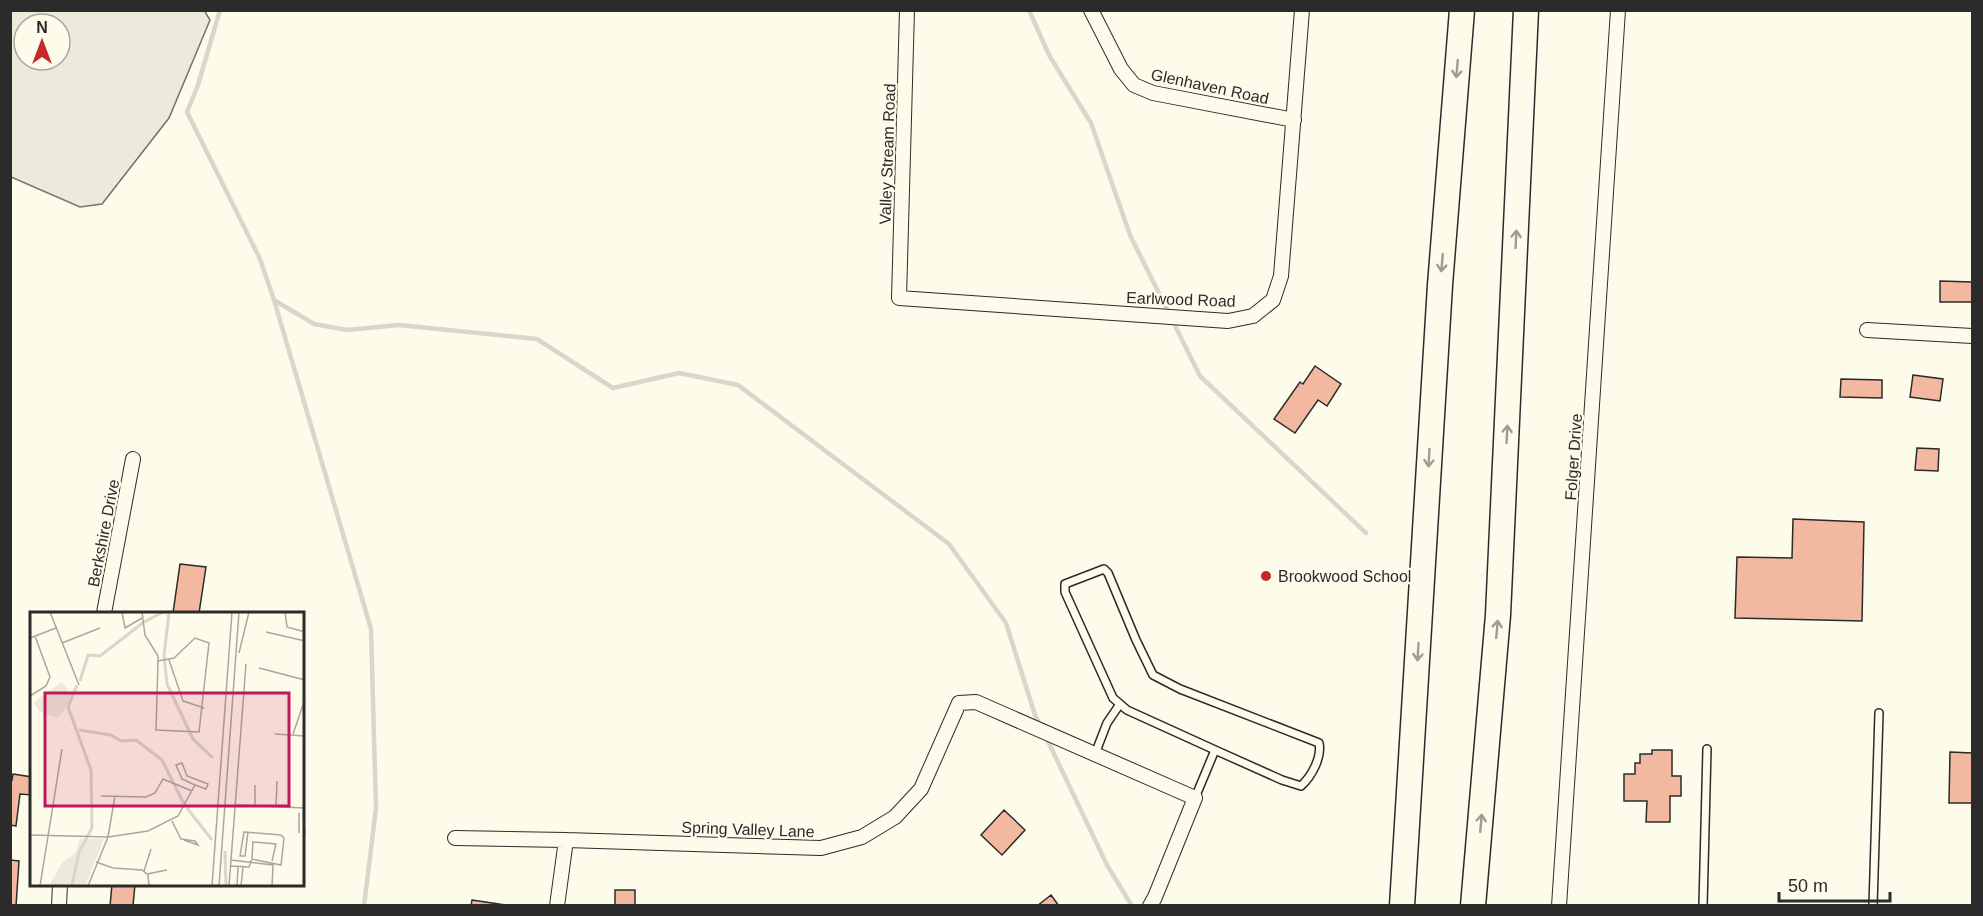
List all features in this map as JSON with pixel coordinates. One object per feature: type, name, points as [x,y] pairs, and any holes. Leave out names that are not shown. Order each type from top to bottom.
[{"type":"highway","points":[[1402,906],[1440,285],[1462,10]]},
{"type":"highway","points":[[1473,906],[1498,615],[1526,10]]},
{"type":"street","name":"Valley Stream Road","points":[[899,298],[907,10]]},
{"type":"street","name":"Glenhaven Road","points":[[1091,10],[1121,69],[1134,85],[1153,93],[1294,120]]},
{"type":"street","name":"Earlwood Road","points":[[899,298],[1228,321],[1253,316],[1273,300],[1281,276],[1302,10]]},
{"type":"street","name":"Folger Drive","points":[[1559,906],[1618,10]]},
{"type":"street","points":[[1867,330],[1972,336]]},
{"type":"street","name":"Berkshire Drive","points":[[104,612],[133,459]]},
{"type":"street","name":"Spring Valley Lane","points":[[566,840],[821,848],[862,837],[895,817],[921,789],[959,703],[976,702],[1195,798]]},
{"type":"street","points":[[1150,906],[1195,798]]},
{"type":"street","points":[[455,838],[566,840],[557,906]]},
{"type":"street","points":[[59,906],[60,886]]},
{"type":"lane","points":[[1104,569],[1108,573],[1153,675],[1180,689],[1319,743],[1321,751],[1309,779],[1301,786],[1282,780],[1215,750],[1127,710],[1113,698],[1065,592],[1065,584],[1104,569]]},
{"type":"lane","points":[[1095,754],[1107,723],[1120,704]]},
{"type":"lane","points":[[1873,906],[1879,713]]},
{"type":"lane","points":[[1703,906],[1707,749]]},
{"type":"lane","points":[[1195,798],[1215,750]]},
{"type":"shaded area","points":[[11,10],[204,10],[210,20],[169,118],[102,204],[80,207],[11,177]]},
{"type":"building","points":[[1940,281],[1972,282],[1972,302],[1940,302]]},
{"type":"building","points":[[1315,366],[1341,384],[1327,406],[1318,400],[1295,433],[1274,419],[1300,382],[1303,384]]},
{"type":"building","points":[[1913,375],[1943,379],[1940,401],[1910,397]]},
{"type":"building","points":[[1841,379],[1882,380],[1882,398],[1840,397]]},
{"type":"building","points":[[1917,448],[1939,449],[1938,471],[1915,470]]},
{"type":"building","points":[[1793,519],[1864,522],[1862,621],[1735,618],[1737,557],[1792,558]]},
{"type":"building","points":[[180,564],[206,567],[199,612],[173,612]]},
{"type":"building","points":[[1652,750],[1672,750],[1672,776],[1681,776],[1681,796],[1670,796],[1670,822],[1646,822],[1647,801],[1624,801],[1624,774],[1635,774],[1635,763],[1640,763],[1640,754],[1652,754]]},
{"type":"building","points":[[1950,752],[1972,753],[1972,803],[1949,803]]},
{"type":"building","points":[[13,774],[30,777],[30,795],[20,794],[16,826],[10,825],[10,779],[12,780]]},
{"type":"building","points":[[1004,810],[1025,830],[1002,855],[981,835]]},
{"type":"building","points":[[10,860],[19,861],[16,906],[10,906]]},
{"type":"building","points":[[112,886],[135,886],[133,906],[110,906]]},
{"type":"building","points":[[615,890],[635,890],[635,906],[615,906]]},
{"type":"building","points":[[1051,895],[1059,906],[1037,906]]},
{"type":"building","points":[[472,900],[505,905],[505,906],[471,906]]},
{"type":"waterway","points":[[220,10],[198,85],[187,112],[260,259],[371,629],[376,808],[364,906]]},
{"type":"waterway","points":[[1029,10],[1049,55],[1091,123],[1130,235],[1200,376],[1366,533]]},
{"type":"waterway","points":[[274,300],[314,324],[347,330],[399,325],[537,339],[613,388],[679,373],[738,385],[949,544],[1006,623],[1035,715],[1041,727]]},
{"type":"waterway","points":[[1046,737],[1107,865],[1132,906]]},
{"type":"place","name":"Brookwood School","points":[[1266,576]]}]
